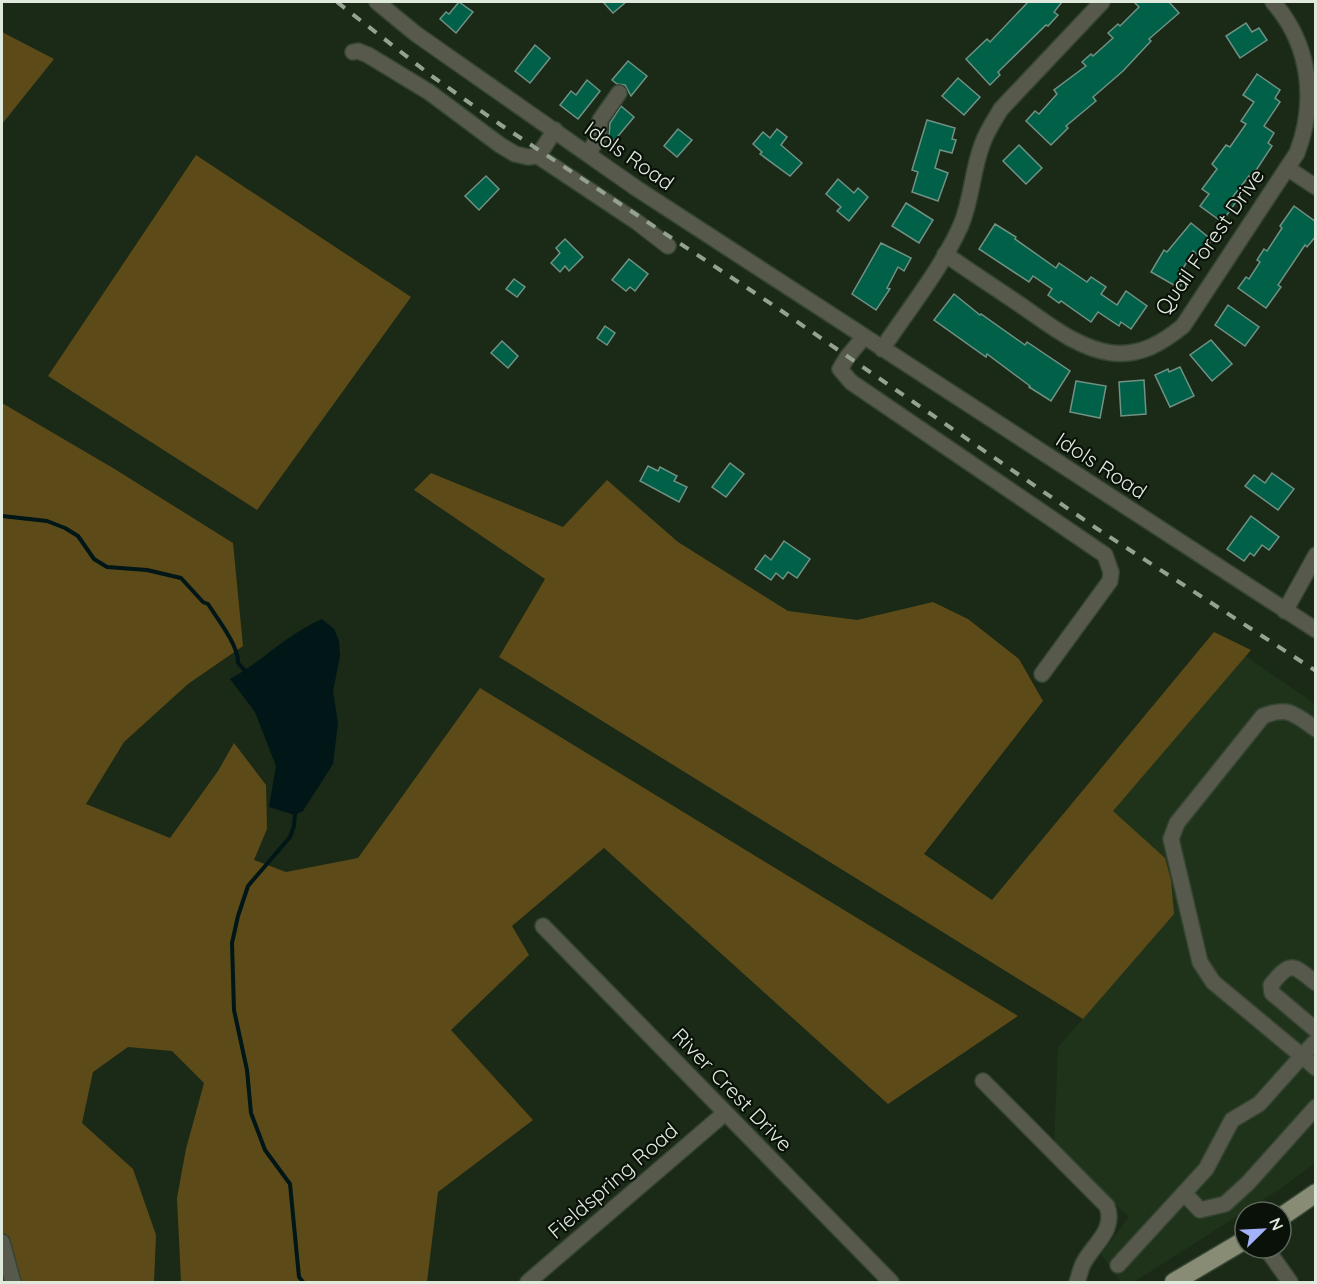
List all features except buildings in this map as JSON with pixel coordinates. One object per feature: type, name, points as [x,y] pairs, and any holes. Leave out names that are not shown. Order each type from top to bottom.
[{"type":"main road","points":[[1293,1209],[1316,1193]]},
{"type":"main road","points":[[1174,1282],[1233,1247]]},
{"type":"street","name":"Idols Road","points":[[377,2],[416,33],[636,188],[1316,630]]},
{"type":"street","points":[[882,349],[945,255],[961,225],[989,127],[1001,109],[1102,2]]},
{"type":"street","name":"Quail Forest Drive","points":[[945,255],[1045,322],[1092,348],[1111,353],[1130,352],[1148,349],[1164,341],[1183,326],[1297,153],[1303,137],[1308,116],[1307,68],[1289,22],[1273,2]]},
{"type":"street","points":[[353,52],[358,51],[368,55],[429,92],[515,154],[538,156],[637,222],[668,246]]},
{"type":"street","points":[[588,154],[598,136],[600,120],[619,93]]},
{"type":"street","points":[[538,156],[555,130]]},
{"type":"street","points":[[1287,168],[1316,187]]},
{"type":"street","points":[[864,337],[840,369],[851,382],[1105,555],[1111,572],[1110,581],[1042,674]]},
{"type":"street","points":[[1284,611],[1316,555]]},
{"type":"street","points":[[1316,729],[1292,713],[1278,710],[1263,716],[1177,823],[1171,839],[1200,962],[1213,982],[1316,1068]]},
{"type":"street","name":"River Crest Drive","points":[[543,926],[891,1282]]},
{"type":"street","points":[[1316,983],[1295,967],[1289,967],[1283,970],[1271,985],[1272,993],[1316,1030]]},
{"type":"street","points":[[1118,1265],[1206,1169],[1232,1120],[1259,1104],[1316,1041]]},
{"type":"street","points":[[983,1081],[1107,1206],[1109,1224],[1103,1238],[1083,1264],[1077,1282]]},
{"type":"street","points":[[1184,1193],[1200,1210],[1225,1204],[1248,1183],[1316,1107]]},
{"type":"street","name":"Fieldspring Road","points":[[528,1282],[725,1113]]},
{"type":"street","points":[[2,1242],[9,1278]]},
{"type":"street","points":[[1274,1260],[1290,1282]]},
{"type":"shaded area","points":[[2,32],[54,59],[2,124]]},
{"type":"shaded area","points":[[196,155],[411,297],[257,510],[48,376]]},
{"type":"shaded area","points":[[2,403],[113,468],[233,543],[243,646],[188,684],[124,742],[86,804],[170,838],[218,771],[234,743],[266,785],[267,829],[254,860],[286,872],[358,858],[480,688],[1018,1016],[888,1104],[604,848],[512,926],[529,955],[451,1030],[533,1120],[438,1192],[427,1282],[181,1282],[177,1198],[186,1149],[204,1083],[172,1051],[128,1047],[93,1072],[82,1123],[133,1169],[156,1235],[154,1282],[2,1282]]},
{"type":"shaded area","points":[[431,473],[563,527],[607,480],[678,542],[788,611],[857,620],[933,602],[968,619],[1019,659],[1043,701],[924,854],[992,900],[1214,632],[1251,650],[1113,811],[1165,858],[1171,880],[1174,914],[1083,1019],[499,657],[545,579],[414,490]]},
{"type":"shaded area","points":[[322,619],[334,629],[339,641],[340,656],[333,691],[338,723],[333,764],[303,811],[295,815],[269,807],[276,766],[255,712],[230,679],[298,632]]},
{"type":"shaded area","points":[[1234,648],[1315,704],[1315,1163],[1263,1200],[1233,1200],[1233,1219],[1134,1282],[1121,1282],[1101,1254],[1129,1217],[1054,1147],[1058,1047],[1174,914],[1102,801]]},
{"type":"waterway","points":[[2,516],[47,521],[65,528],[78,536],[94,559],[107,567],[147,570],[181,578],[203,602],[208,604],[222,624],[235,649],[238,663],[248,674]]},
{"type":"waterway","points":[[295,813],[290,837],[248,886],[232,943],[234,1010],[247,1070],[251,1113],[265,1150],[290,1184],[299,1277],[303,1282]]},
{"type":"railway","points":[[337,2],[433,77],[501,125],[773,305],[1096,528],[1316,671]]}]
